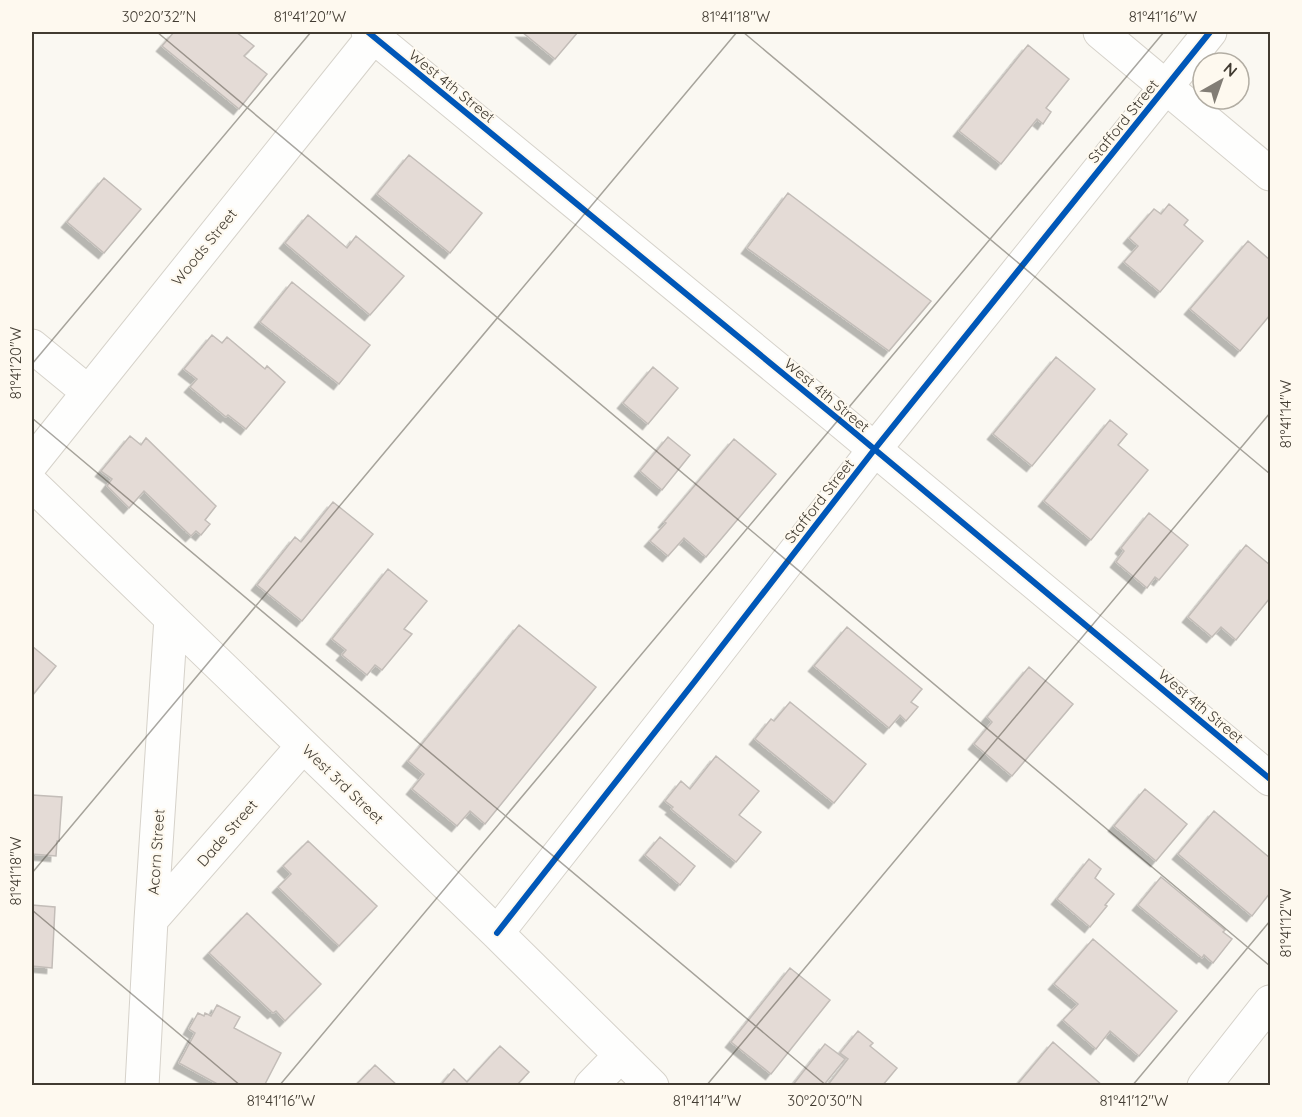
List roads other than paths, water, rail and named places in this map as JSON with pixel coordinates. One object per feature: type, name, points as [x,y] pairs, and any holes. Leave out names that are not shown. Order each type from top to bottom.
[{"type":"street","points":[[1100,32],[1270,174]]},
{"type":"street","name":"Stafford Street","points":[[497,933],[874,450],[1210,32]]},
{"type":"street","name":"Woods Street","points":[[32,464],[372,33]]},
{"type":"street","name":"West 4th Street","points":[[372,33],[1270,779]]},
{"type":"street","points":[[32,346],[88,392]]},
{"type":"street","name":"West 3rd Street","points":[[32,484],[652,1086]]},
{"type":"street","name":"Acorn Street","points":[[142,1086],[171,618]]},
{"type":"street","name":"Dade Street","points":[[151,920],[303,746]]},
{"type":"street","points":[[1204,1086],[1270,1002]]},
{"type":"street","points":[[591,1086],[621,1055]]}]
